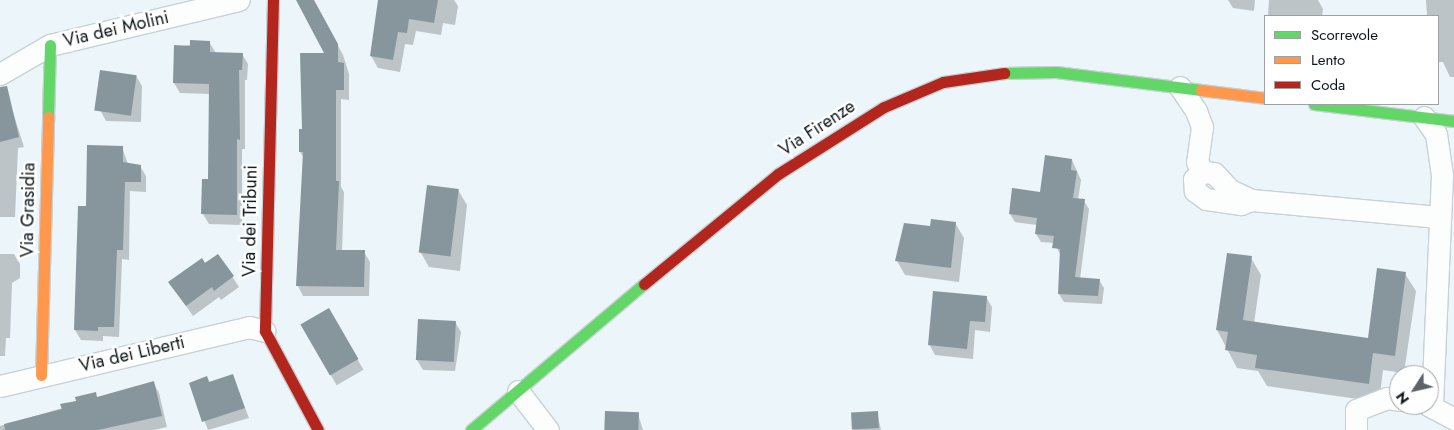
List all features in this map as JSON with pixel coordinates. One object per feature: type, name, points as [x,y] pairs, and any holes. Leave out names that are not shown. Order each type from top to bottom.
[{"type":"main road","name":"Via dei Tribuni","points":[[272,0],[265,331],[318,430]]},
{"type":"main road","name":"Via Grasidia","points":[[41,375],[50,45]]},
{"type":"main road","name":"Via Firenze","points":[[471,430],[778,174],[884,107],[943,82],[989,73],[1056,72],[1264,98]]},
{"type":"main road","points":[[1322,105],[1454,121]]},
{"type":"street","name":"Via dei Molini","points":[[0,74],[50,45],[239,0]]},
{"type":"street","points":[[1180,87],[1196,111],[1202,127],[1197,162],[1203,172],[1214,173],[1230,190],[1251,200],[1439,216]]},
{"type":"street","points":[[1424,117],[1436,134],[1442,175],[1432,365]]},
{"type":"street","points":[[1442,175],[1454,150]]},
{"type":"street","name":"Via dei Liberti","points":[[0,386],[249,327],[265,331]]},
{"type":"street","points":[[518,391],[548,430]]},
{"type":"street","points":[[1356,430],[1356,410],[1389,398]]},
{"type":"street","points":[[1439,410],[1454,419]]},
{"type":"building","points":[[296,0],[314,0],[338,44],[338,62],[344,63],[344,90],[336,90],[336,181],[339,181],[336,250],[365,250],[364,287],[296,286],[303,152],[299,152],[299,129],[302,129],[300,53],[324,53]]},
{"type":"building","points":[[378,0],[438,0],[434,23],[409,19],[407,33],[398,32],[393,60],[370,56]]},
{"type":"building","points":[[190,40],[210,41],[210,52],[243,53],[242,70],[239,70],[240,140],[237,139],[237,215],[201,214],[202,179],[208,179],[209,84],[173,83],[174,45],[190,46]]},
{"type":"building","points":[[100,70],[137,75],[131,116],[94,111]]},
{"type":"building","points":[[7,86],[19,137],[0,142],[0,87]]},
{"type":"building","points":[[87,145],[123,146],[123,162],[141,165],[141,182],[125,182],[123,250],[117,250],[114,327],[98,327],[98,331],[74,330],[78,206],[86,206]]},
{"type":"building","points":[[1045,155],[1072,159],[1071,170],[1077,171],[1073,198],[1085,199],[1075,277],[1100,279],[1098,296],[1058,294],[1060,249],[1052,248],[1054,236],[1035,234],[1037,218],[1009,214],[1012,188],[1040,192]]},
{"type":"building","points":[[427,185],[459,189],[450,256],[419,252]]},
{"type":"building","points":[[931,219],[956,222],[951,268],[895,261],[904,223],[930,226]]},
{"type":"building","points":[[1227,253],[1252,256],[1243,320],[1368,338],[1377,268],[1406,272],[1395,356],[1373,353],[1369,384],[1255,368],[1257,355],[1225,350],[1228,332],[1216,330]]},
{"type":"building","points":[[218,254],[234,276],[214,291],[212,287],[186,306],[168,282],[202,258],[205,263]]},
{"type":"building","points":[[933,291],[987,296],[985,322],[970,321],[967,349],[928,345]]},
{"type":"building","points":[[329,308],[359,359],[330,376],[300,324]]},
{"type":"building","points":[[418,319],[456,321],[454,362],[416,360]]},
{"type":"building","points":[[233,374],[245,408],[202,422],[189,383],[207,376],[209,382]]},
{"type":"building","points":[[154,381],[162,416],[98,430],[5,430],[4,424],[62,409],[60,404],[76,401],[75,397],[96,392],[97,397]]},
{"type":"building","points":[[605,411],[639,412],[638,430],[604,430]]},
{"type":"building","points":[[878,411],[879,428],[852,429],[851,412]]},
{"type":"traffic: fast","points":[[48,117],[50,45]]},
{"type":"traffic: fast","points":[[1004,73],[1056,72],[1201,90]]},
{"type":"traffic: fast","points":[[1322,105],[1454,121]]},
{"type":"traffic: fast","points":[[471,430],[644,284]]},
{"type":"traffic: slow","points":[[1201,90],[1264,98]]},
{"type":"traffic: slow","points":[[41,375],[48,117]]},
{"type":"traffic: jam","points":[[273,0],[265,331],[318,430]]},
{"type":"traffic: jam","points":[[644,284],[778,174],[884,107],[943,82],[1004,73]]}]
